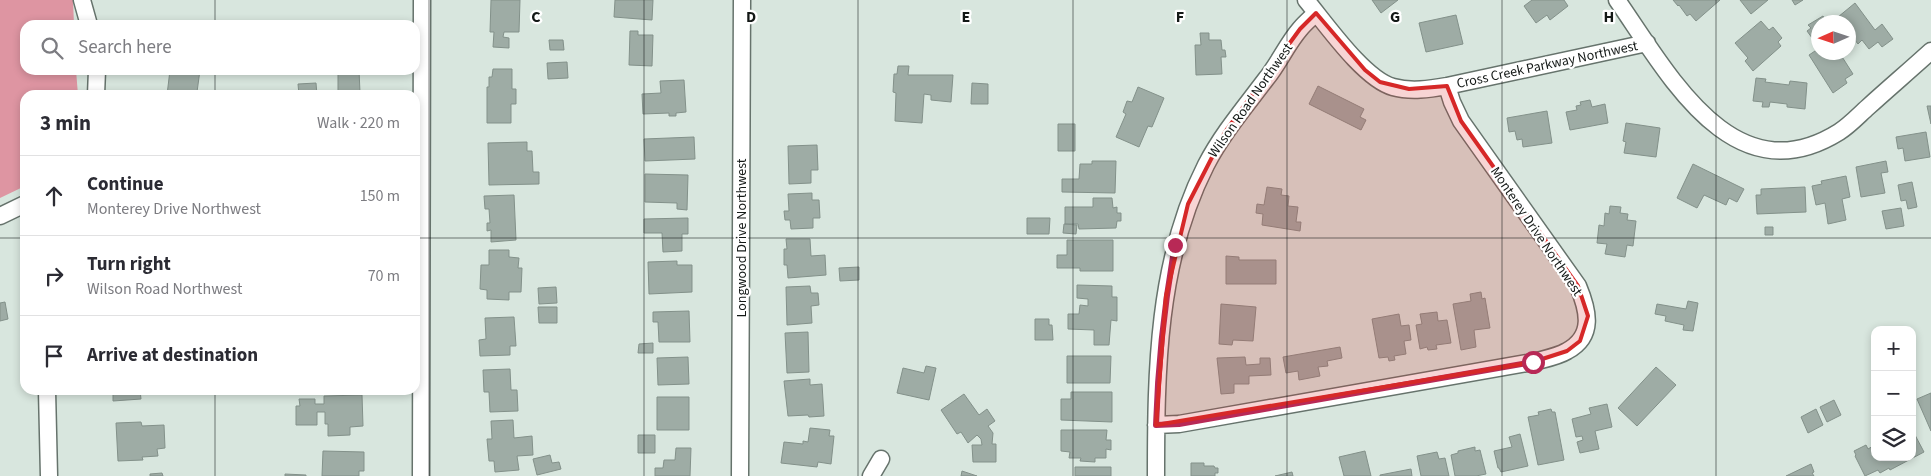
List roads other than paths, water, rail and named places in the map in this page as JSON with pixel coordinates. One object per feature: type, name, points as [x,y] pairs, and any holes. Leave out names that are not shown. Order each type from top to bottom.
[{"type":"street","points":[[82,0],[88,20]]},
{"type":"street","points":[[421,476],[422,0]]},
{"type":"street","name":"Longwood Drive Northwest","points":[[740,476],[742,0]]},
{"type":"street","points":[[1306,0],[1316,13]]},
{"type":"street","points":[[1617,0],[1686,98],[1700,113],[1734,138],[1754,146],[1773,150],[1792,150],[1818,144],[1841,131],[1931,51]]},
{"type":"street","name":"Cross Creek Parkway Northwest","points":[[1316,13],[1365,70],[1380,82],[1393,87],[1409,89],[1427,90],[1647,43]]},
{"type":"street","name":"Wilson Road Northwest","points":[[1156,476],[1158,360],[1175,245],[1188,204],[1206,164],[1225,132],[1274,69],[1300,29],[1316,13]]},
{"type":"street","points":[[96,90],[97,75]]},
{"type":"street","name":"Monterey Drive Northwest","points":[[1156,425],[1189,423],[1533,362],[1567,351],[1580,341],[1586,329],[1588,316],[1578,286],[1461,121],[1447,86]]},
{"type":"street","points":[[0,216],[20,206]]},
{"type":"street","points":[[47,395],[48,476]]},
{"type":"street","points":[[871,476],[881,458]]}]
